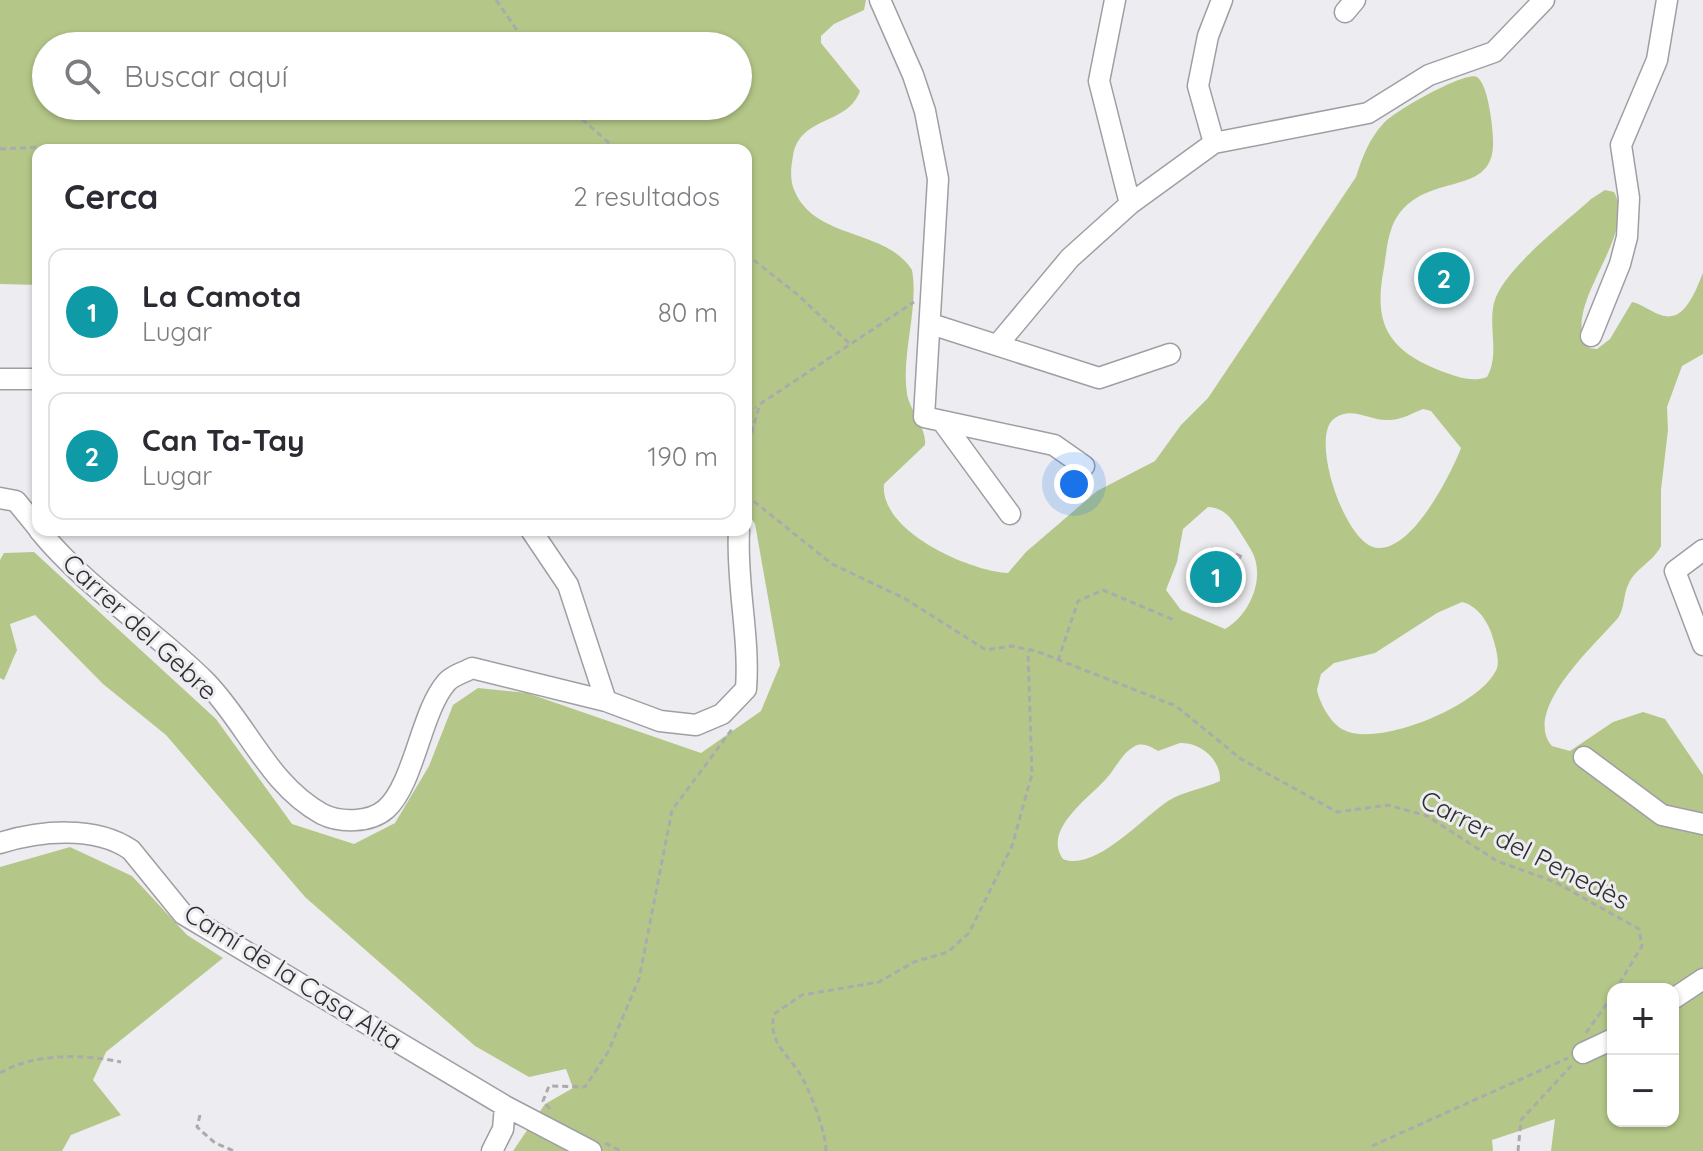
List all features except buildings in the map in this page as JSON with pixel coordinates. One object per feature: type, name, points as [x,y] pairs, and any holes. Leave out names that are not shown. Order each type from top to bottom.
[{"type":"street","points":[[880,0],[913,75],[935,165],[931,324],[933,419],[1010,514]]},
{"type":"street","points":[[1115,0],[1099,81],[1130,204]]},
{"type":"street","points":[[1214,143],[1198,86],[1208,36],[1222,0]]},
{"type":"street","points":[[999,343],[1070,258],[1130,204],[1214,143],[1368,113],[1429,75],[1494,52],[1544,0]]},
{"type":"street","points":[[1591,336],[1620,264],[1627,237],[1629,198],[1621,145],[1657,60],[1667,0]]},
{"type":"street","points":[[931,324],[999,343],[1099,378],[1170,354]]},
{"type":"street","points":[[0,379],[32,379]]},
{"type":"street","points":[[933,419],[1054,445],[1084,466]]},
{"type":"street","name":"Carrer del Gebre","points":[[8,500],[32,502]]},
{"type":"street","name":"Carrer del Gebre","points":[[8,500],[32,522]]},
{"type":"street","name":"Carrer del Gebre","points":[[46,536],[122,612],[207,683],[251,745],[296,797],[325,816],[352,822],[384,811],[398,793],[446,682],[472,668],[606,701],[660,721],[696,725],[722,714],[739,697]]},
{"type":"street","points":[[538,536],[568,585],[606,701]]},
{"type":"street","points":[[739,536],[741,596],[749,654],[746,689],[739,697]]},
{"type":"street","points":[[1703,550],[1675,571],[1703,645]]},
{"type":"street","points":[[1584,757],[1662,815],[1703,824]]},
{"type":"street","name":"Camí de la Casa Alta","points":[[0,843],[20,837],[64,833],[120,842],[131,850],[183,914],[505,1106],[591,1151]]},
{"type":"street","points":[[1679,995],[1703,979]]},
{"type":"street","points":[[1583,1053],[1607,1042]]},
{"type":"street","points":[[492,1151],[503,1129],[505,1106]]},
{"type":"path","points":[[496,0],[518,32]]},
{"type":"path","points":[[583,120],[610,144]]},
{"type":"path","points":[[0,149],[32,147]]},
{"type":"path","points":[[752,259],[798,295],[850,344]]},
{"type":"path","points":[[752,426],[756,408],[933,290]]},
{"type":"path","points":[[752,406],[756,408]]},
{"type":"path","name":"Carrer del Penedès","points":[[752,500],[832,564],[904,598],[986,650],[1011,646],[1027,649],[1176,706],[1241,759],[1337,812],[1388,805],[1427,816],[1497,861],[1555,882],[1614,913],[1639,929],[1642,946],[1620,983]]},
{"type":"path","points":[[1058,661],[1078,601],[1103,590],[1174,620]]},
{"type":"path","points":[[826,1151],[825,1138],[801,1074],[774,1041],[774,1014],[802,995],[879,982],[914,962],[948,952],[969,933],[1012,846],[1032,774],[1027,649]]},
{"type":"path","points":[[554,1115],[543,1101],[549,1086],[585,1087],[597,1072],[620,1028],[639,979],[672,810],[733,731],[739,697]]},
{"type":"path","points":[[1518,1151],[1521,1120],[1583,1053],[1586,1029],[1607,1003]]},
{"type":"path","points":[[1372,1146],[1583,1053]]},
{"type":"path","points":[[0,1073],[43,1059],[104,1058],[121,1062]]},
{"type":"path","points":[[200,1115],[197,1127],[200,1133],[234,1151]]},
{"type":"green space","points":[[0,0],[866,0],[864,10],[834,24],[821,36],[821,43],[860,91],[845,110],[805,133],[797,143],[791,179],[802,204],[816,217],[885,246],[900,256],[912,270],[914,285],[906,363],[907,394],[923,432],[925,445],[884,484],[886,501],[911,532],[930,545],[971,565],[1008,573],[1026,552],[1097,491],[1155,461],[1181,425],[1208,398],[1356,177],[1370,142],[1383,124],[1430,93],[1459,80],[1477,77],[1484,88],[1491,116],[1491,159],[1482,172],[1469,179],[1419,197],[1404,208],[1392,227],[1381,287],[1381,304],[1383,319],[1396,344],[1423,363],[1441,371],[1470,379],[1487,377],[1493,359],[1493,312],[1499,290],[1521,262],[1605,190],[1614,192],[1619,209],[1617,229],[1583,313],[1582,332],[1589,348],[1597,349],[1610,339],[1632,302],[1661,315],[1677,314],[1693,296],[1703,273],[1703,354],[1682,366],[1667,407],[1668,430],[1661,490],[1661,546],[1632,578],[1618,618],[1580,660],[1554,696],[1546,714],[1545,731],[1552,746],[1570,751],[1613,722],[1643,712],[1665,719],[1703,775],[1703,1151],[1551,1151],[1555,1119],[1492,1140],[1493,1151],[513,1151],[545,1104],[573,1088],[566,1069],[529,1077],[475,1046],[305,897],[166,735],[103,684],[35,615],[10,624],[17,650],[4,680],[0,678],[0,560],[4,553],[34,552],[216,719],[292,824],[354,844],[395,823],[429,766],[453,705],[478,688],[527,693],[701,753],[761,711],[780,665],[752,519],[752,144],[32,144],[32,285],[0,284]],"holes":[[[1423,409],[1431,411],[1461,448],[1449,475],[1429,508],[1404,537],[1378,548],[1366,543],[1354,530],[1334,489],[1328,466],[1328,428],[1335,418],[1348,413],[1388,420]],[[1208,507],[1219,510],[1234,523],[1250,548],[1257,569],[1251,599],[1240,617],[1225,629],[1181,610],[1166,590],[1177,562],[1183,529]],[[1462,602],[1472,606],[1491,632],[1498,660],[1497,668],[1488,682],[1472,696],[1428,720],[1380,733],[1360,734],[1344,730],[1327,713],[1317,690],[1321,674],[1334,663],[1375,653],[1437,613]],[[1188,743],[1208,754],[1217,766],[1220,781],[1168,801],[1118,841],[1089,858],[1076,861],[1063,859],[1058,848],[1058,837],[1063,826],[1130,749],[1141,745],[1158,751]]]},
{"type":"green space","points":[[70,847],[132,876],[187,935],[223,958],[106,1052],[93,1080],[121,1115],[71,1135],[62,1151],[0,1151],[0,867]]},
{"type":"place","name":"Can Ta-Tay","points":[[1444,278]]},
{"type":"place","name":"La Camota","points":[[1216,577]]}]
